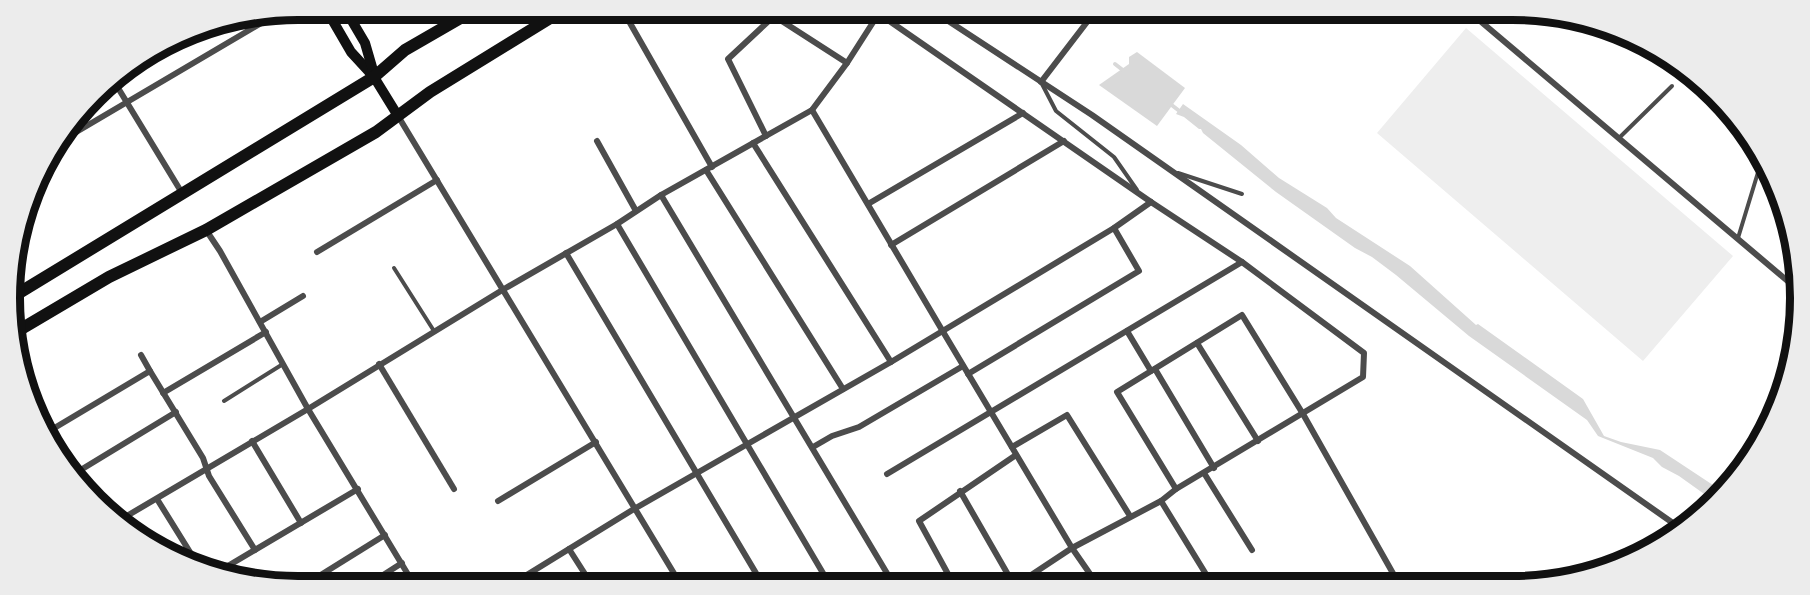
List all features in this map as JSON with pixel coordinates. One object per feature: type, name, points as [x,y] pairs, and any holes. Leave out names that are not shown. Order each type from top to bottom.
[{"type":"main road","points":[[332,20],[351,52],[374,77],[398,116]]},
{"type":"main road","points":[[351,20],[365,43],[374,77]]},
{"type":"main road","points":[[20,292],[374,77],[405,50],[457,20]]},
{"type":"main road","points":[[21,329],[109,277],[206,230],[376,132],[430,92],[547,20]]},
{"type":"street","points":[[628,20],[709,168],[843,389]]},
{"type":"street","points":[[766,136],[728,59],[770,20]]},
{"type":"street","points":[[780,20],[847,63]]},
{"type":"street","points":[[126,517],[504,289],[617,224],[661,195],[812,110],[847,63],[875,20]]},
{"type":"street","points":[[889,20],[1151,202],[1242,262],[1364,353],[1363,377],[1176,489],[1161,501],[1072,548],[1029,576]]},
{"type":"street","points":[[947,20],[1172,171],[1674,524]]},
{"type":"street","points":[[1041,82],[1089,20]]},
{"type":"street","points":[[1479,20],[1790,284]]},
{"type":"street","points":[[73,134],[263,22]]},
{"type":"street","points":[[117,86],[182,193]]},
{"type":"street","points":[[812,110],[1072,548],[1091,576]]},
{"type":"street","points":[[868,204],[1023,113]]},
{"type":"street","points":[[398,116],[675,576]]},
{"type":"street","points":[[597,141],[636,212]]},
{"type":"street","points":[[891,245],[1064,141]]},
{"type":"street","points":[[753,143],[891,362]]},
{"type":"street","points":[[317,252],[437,180]]},
{"type":"street","points":[[661,195],[889,576]]},
{"type":"street","points":[[531,576],[569,549],[634,509],[891,362],[1114,228],[1151,202]]},
{"type":"street","points":[[617,224],[825,576]]},
{"type":"street","points":[[968,374],[1139,271],[1114,228]]},
{"type":"street","points":[[206,230],[219,249],[308,409],[409,576]]},
{"type":"street","points":[[566,253],[759,576]]},
{"type":"street","points":[[887,474],[1242,262]]},
{"type":"street","points":[[260,322],[303,296]]},
{"type":"street","points":[[1176,489],[1117,393],[1242,315],[1303,414],[1394,576]]},
{"type":"street","points":[[1127,331],[1214,468]]},
{"type":"street","points":[[163,393],[266,332]]},
{"type":"street","points":[[1197,343],[1258,441]]},
{"type":"street","points":[[141,355],[208,467],[209,476],[255,550]]},
{"type":"street","points":[[379,364],[454,489]]},
{"type":"street","points":[[813,447],[832,436],[859,427],[963,366]]},
{"type":"street","points":[[53,429],[150,371]]},
{"type":"street","points":[[80,471],[176,412]]},
{"type":"street","points":[[1012,447],[1067,415],[1130,516]]},
{"type":"street","points":[[252,441],[300,523]]},
{"type":"street","points":[[498,501],[596,442]]},
{"type":"street","points":[[949,576],[918,521],[1017,455]]},
{"type":"street","points":[[1204,473],[1252,550]]},
{"type":"street","points":[[227,566],[358,489]]},
{"type":"street","points":[[960,491],[1010,576]]},
{"type":"street","points":[[157,499],[191,554]]},
{"type":"street","points":[[1161,501],[1206,576]]},
{"type":"street","points":[[319,576],[385,535]]},
{"type":"street","points":[[569,549],[586,576]]},
{"type":"street","points":[[382,576],[402,564]]},
{"type":"lane","points":[[1041,82],[1056,111],[1114,157],[1139,193]]},
{"type":"lane","points":[[1619,138],[1672,86]]},
{"type":"lane","points":[[1738,239],[1759,170]]},
{"type":"lane","points":[[1172,171],[1242,194]]},
{"type":"lane","points":[[394,268],[434,331]]},
{"type":"lane","points":[[224,401],[283,364]]},
{"type":"shaded area","points":[[1466,28],[1733,256],[1643,361],[1377,133]]},
{"type":"shaded area","points":[[1137,52],[1185,88],[1157,126],[1099,85],[1129,64],[1129,57]]},
{"type":"shaded area","points":[[1183,104],[1241,145],[1279,178],[1327,208],[1336,218],[1410,266],[1476,325],[1478,324],[1583,399],[1604,436],[1660,450],[1716,487],[1707,496],[1662,467],[1653,458],[1598,436],[1587,420],[1469,336],[1396,275],[1276,192],[1201,129],[1176,114]]},
{"type":"waterway","points":[[1115,64],[1124,71]]},
{"type":"waterway","points":[[1169,103],[1182,113]]}]
